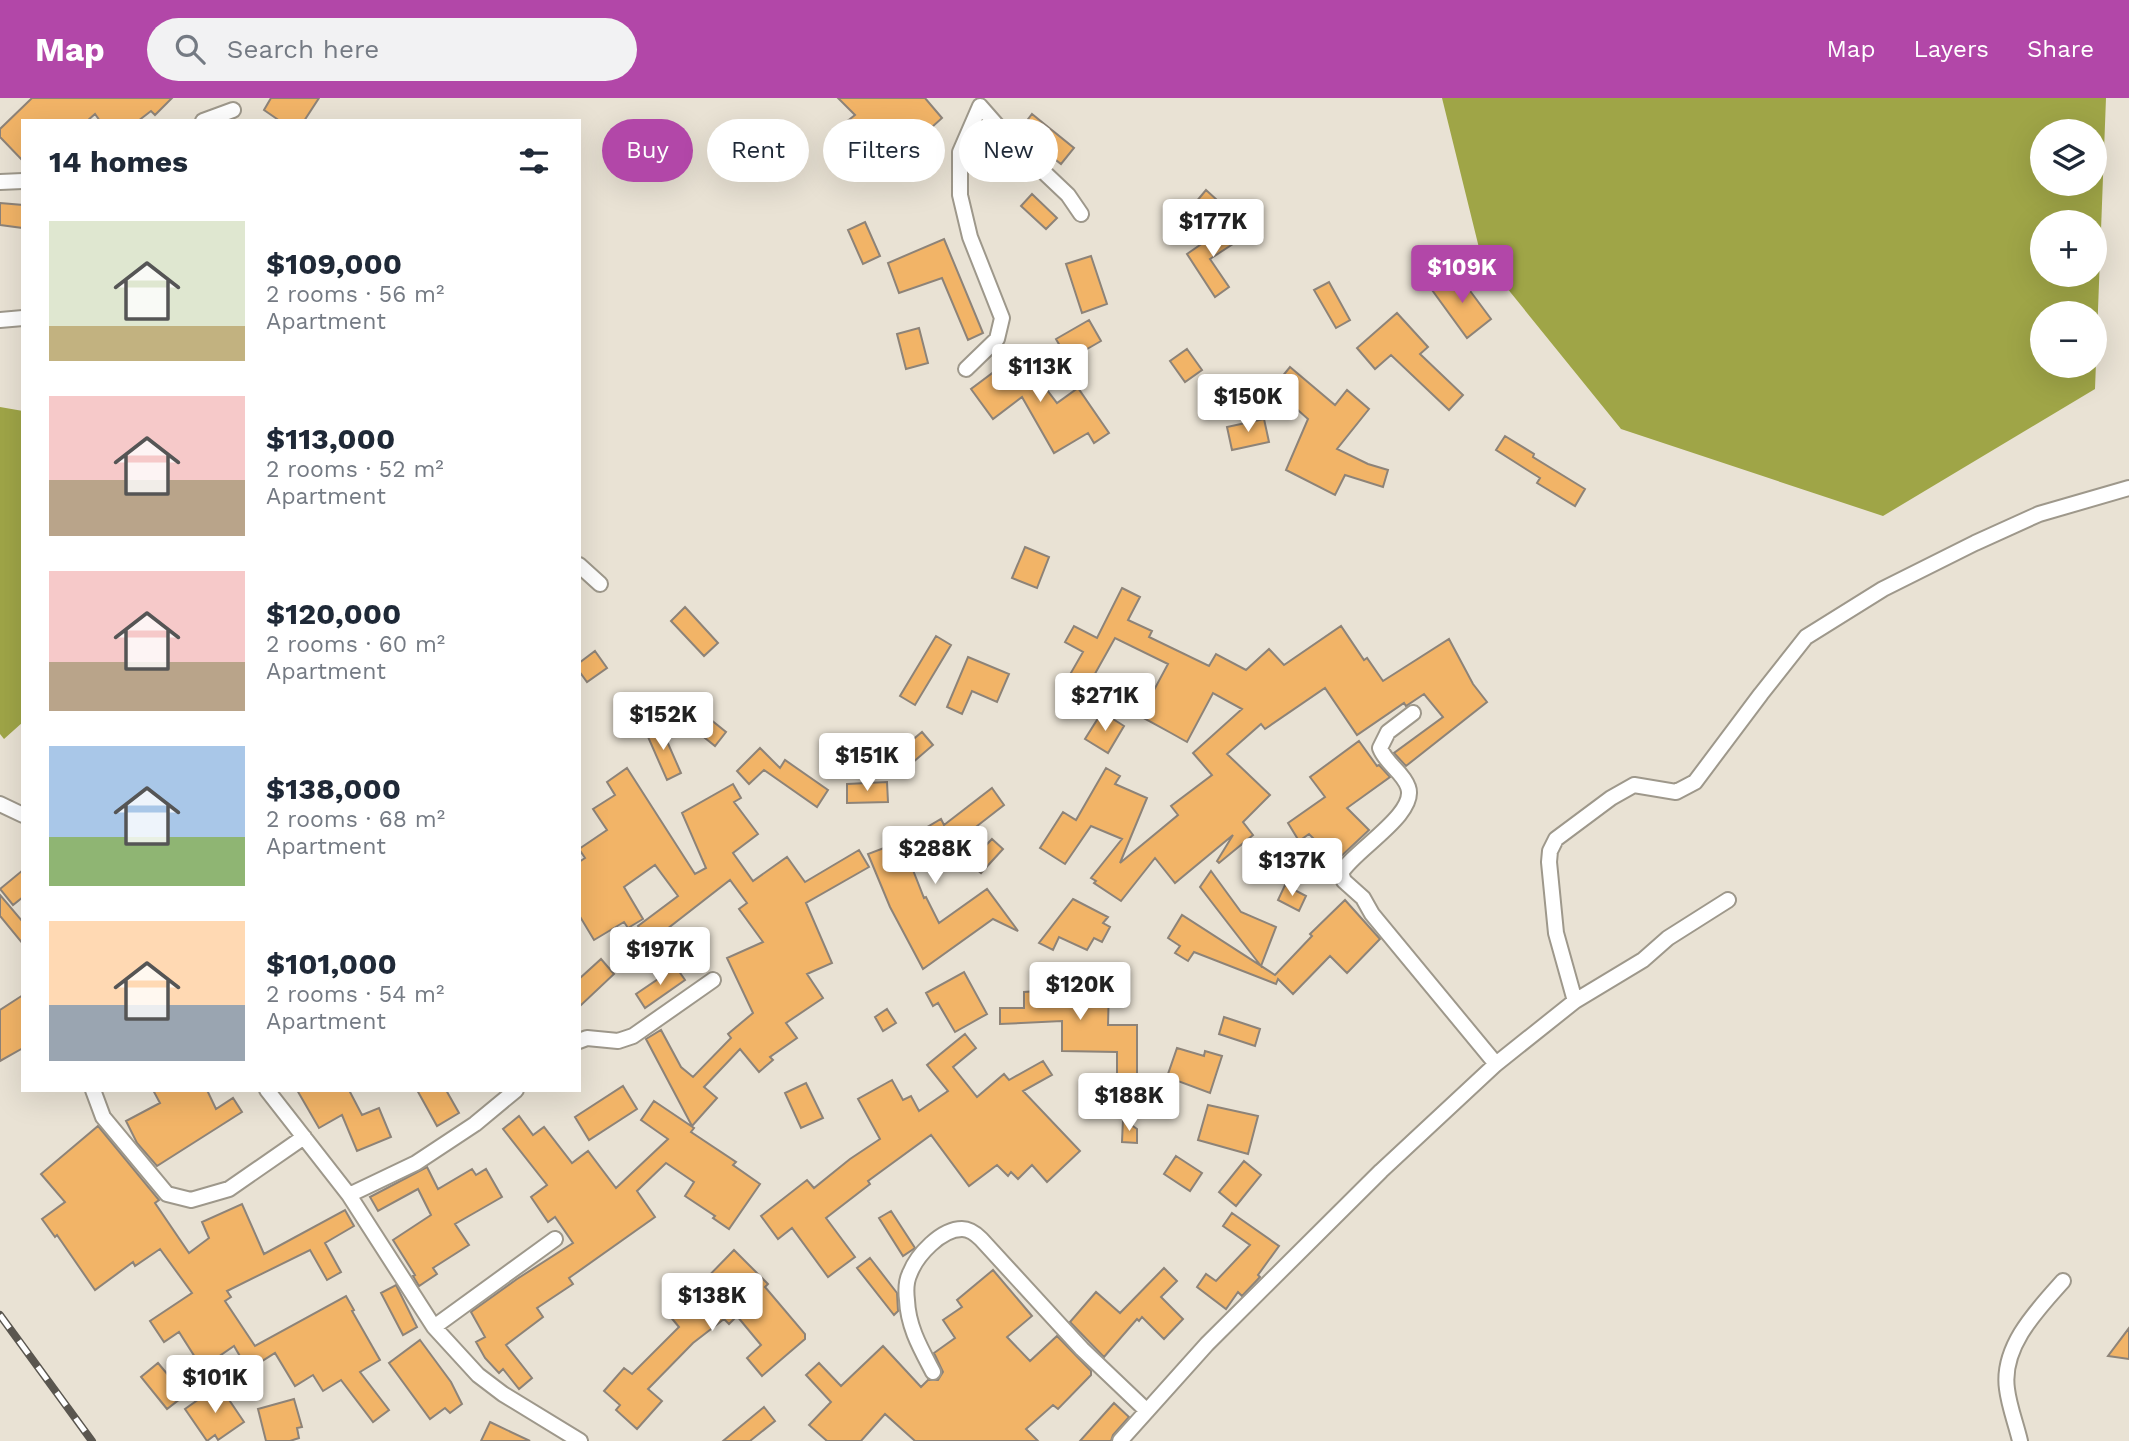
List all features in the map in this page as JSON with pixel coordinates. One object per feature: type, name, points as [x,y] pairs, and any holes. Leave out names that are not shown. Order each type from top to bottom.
[{"type":"street","points":[[975,102],[1009,139],[1068,195],[1081,214]]},
{"type":"street","points":[[966,369],[997,339],[1002,318],[970,237],[960,195],[960,152],[975,102]]},
{"type":"street","points":[[209,119],[234,110]]},
{"type":"street","points":[[0,182],[21,181]]},
{"type":"street","points":[[0,320],[21,318]]},
{"type":"street","points":[[1575,1001],[1556,933],[1549,862],[1556,839],[1611,798],[1634,785],[1676,792],[1695,782],[1807,638],[1883,589],[2039,514],[2129,488]]},
{"type":"street","points":[[581,567],[600,584]]},
{"type":"street","points":[[1413,713],[1388,732],[1380,748],[1384,759],[1407,784],[1410,796],[1405,811],[1348,862],[1341,873],[1344,881],[1363,898],[1372,914],[1496,1065]]},
{"type":"street","points":[[0,804],[21,814]]},
{"type":"street","points":[[1120,1441],[1268,1282],[1381,1171],[1496,1065],[1575,1001],[1643,960],[1668,938],[1728,900]]},
{"type":"street","points":[[581,1040],[587,1038],[618,1041],[634,1035],[713,980]]},
{"type":"street","points":[[94,1092],[103,1117],[167,1194],[191,1200],[229,1189],[304,1138]]},
{"type":"street","points":[[269,1092],[349,1195],[434,1327],[478,1375],[503,1394],[580,1441]]},
{"type":"street","points":[[349,1195],[416,1163],[475,1124],[514,1092]]},
{"type":"street","points":[[933,1372],[910,1326],[908,1277],[916,1260],[945,1233],[963,1229],[973,1232],[981,1239],[1082,1349],[1147,1411]]},
{"type":"street","points":[[434,1327],[555,1239]]},
{"type":"street","points":[[2021,1441],[2006,1388],[2007,1363],[2017,1341],[2038,1309],[2063,1281]]},
{"type":"green space","points":[[1442,98],[2106,98],[2105,119],[2030,119],[2030,196],[2102,196],[2102,210],[2030,210],[2030,287],[2099,287],[2098,301],[2030,301],[2030,378],[2095,378],[2095,389],[1883,516],[1621,429],[1481,256]]},
{"type":"green space","points":[[0,407],[21,411],[21,724],[4,739],[0,734]]},
{"type":"building","points":[[32,98],[172,98],[155,115],[151,111],[141,119],[99,119],[95,114],[89,119],[21,119],[21,159],[0,137],[0,129]]},
{"type":"building","points":[[271,98],[319,98],[305,119],[277,119],[264,110]]},
{"type":"building","points":[[838,98],[925,98],[942,118],[850,119],[855,115]]},
{"type":"building","points":[[1058,135],[1074,148],[1061,164],[1058,162]]},
{"type":"building","points":[[1206,190],[1228,210],[1218,221],[1196,202]]},
{"type":"building","points":[[1032,194],[1057,218],[1046,229],[1021,206]]},
{"type":"building","points":[[0,203],[21,205],[21,228],[0,225]]},
{"type":"building","points":[[865,222],[880,256],[863,264],[848,230]]},
{"type":"building","points":[[1229,225],[1239,240],[1210,259],[1229,287],[1215,297],[1187,254]]},
{"type":"building","points":[[944,239],[983,333],[968,340],[942,278],[899,293],[888,263]]},
{"type":"building","points":[[1091,256],[1107,304],[1082,313],[1066,264]]},
{"type":"building","points":[[1456,272],[1491,319],[1467,338],[1432,290]]},
{"type":"building","points":[[1329,282],[1350,320],[1336,328],[1314,290]]},
{"type":"building","points":[[1397,313],[1428,347],[1420,354],[1463,395],[1449,410],[1391,355],[1375,369],[1357,348]]},
{"type":"building","points":[[1089,320],[1101,341],[1068,360],[1056,339]]},
{"type":"building","points":[[919,328],[928,363],[906,369],[897,334]]},
{"type":"building","points":[[1187,349],[1202,370],[1185,382],[1170,361]]},
{"type":"building","points":[[1019,353],[1057,403],[1078,388],[1109,433],[1094,443],[1088,433],[1054,453],[1022,397],[993,419],[971,389]]},
{"type":"building","points":[[1290,367],[1335,405],[1347,390],[1369,409],[1337,449],[1388,470],[1383,487],[1345,475],[1335,495],[1286,470],[1308,419],[1273,388]]},
{"type":"building","points":[[1264,419],[1269,442],[1232,450],[1227,427]]},
{"type":"building","points":[[1505,436],[1585,489],[1575,506],[1537,483],[1540,478],[1496,450]]},
{"type":"building","points":[[1025,547],[1049,557],[1037,588],[1012,578]]},
{"type":"building","points":[[1122,588],[1140,597],[1128,620],[1152,631],[1149,637],[1209,666],[1216,654],[1246,670],[1269,649],[1284,665],[1341,626],[1364,660],[1367,658],[1383,681],[1449,639],[1473,684],[1487,702],[1406,766],[1394,753],[1443,717],[1424,694],[1406,706],[1404,703],[1357,735],[1325,688],[1265,729],[1261,724],[1227,754],[1270,795],[1243,822],[1253,835],[1219,863],[1217,861],[1233,835],[1175,883],[1155,858],[1121,901],[1094,883],[1096,881],[1091,878],[1122,839],[1091,826],[1065,864],[1040,848],[1063,812],[1076,820],[1106,768],[1120,776],[1115,784],[1147,798],[1120,863],[1178,815],[1171,806],[1212,775],[1193,753],[1242,709],[1213,693],[1187,742],[1140,716],[1168,664],[1115,638],[1087,688],[1068,678],[1083,652],[1065,642],[1074,626],[1097,638]]},
{"type":"building","points":[[685,607],[718,643],[704,656],[671,621]]},
{"type":"building","points":[[936,636],[951,645],[915,705],[900,696]]},
{"type":"building","points":[[595,651],[607,668],[587,682],[581,674],[581,662]]},
{"type":"building","points":[[968,657],[1009,674],[997,702],[972,691],[962,714],[947,707]]},
{"type":"building","points":[[695,707],[726,732],[715,746],[684,721]]},
{"type":"building","points":[[1102,712],[1124,726],[1108,753],[1085,739]]},
{"type":"building","points":[[659,723],[681,773],[667,780],[645,730]]},
{"type":"building","points":[[922,732],[933,745],[897,776],[886,762]]},
{"type":"building","points":[[1359,741],[1377,766],[1390,777],[1347,808],[1369,830],[1336,861],[1309,834],[1299,841],[1288,823],[1325,797],[1310,777]]},
{"type":"building","points":[[760,748],[780,768],[785,760],[828,790],[817,807],[764,770],[749,784],[737,771]]},
{"type":"building","points":[[627,768],[695,874],[706,868],[682,813],[733,784],[741,798],[734,802],[758,834],[733,853],[753,881],[787,857],[805,882],[859,850],[869,867],[806,903],[832,963],[807,974],[823,998],[786,1023],[797,1038],[770,1057],[773,1060],[759,1072],[740,1049],[704,1087],[717,1098],[692,1126],[646,1039],[661,1030],[681,1067],[693,1077],[731,1038],[728,1034],[753,1013],[727,958],[763,942],[739,909],[747,903],[730,880],[649,943],[638,926],[678,896],[655,865],[624,887],[643,919],[628,928],[624,922],[594,940],[581,918],[581,861],[585,858],[581,848],[607,830],[593,809],[615,795],[607,782]]},
{"type":"building","points":[[887,782],[888,802],[847,803],[847,784]]},
{"type":"building","points":[[992,788],[1004,805],[972,830],[911,865],[924,898],[926,897],[939,923],[987,889],[1018,931],[993,919],[923,969],[890,907],[868,854],[905,840],[941,819],[944,825]]},
{"type":"building","points":[[992,839],[1003,849],[981,873],[969,863]]},
{"type":"building","points":[[1211,871],[1241,912],[1276,927],[1261,966],[1200,887]]},
{"type":"building","points":[[21,872],[21,899],[13,905],[0,889]]},
{"type":"building","points":[[1285,885],[1306,896],[1299,911],[1278,900]]},
{"type":"building","points":[[0,895],[21,920],[21,942],[0,916]]},
{"type":"building","points":[[1073,899],[1108,917],[1103,923],[1110,927],[1102,942],[1094,938],[1087,950],[1059,937],[1053,950],[1039,943]]},
{"type":"building","points":[[1345,900],[1380,939],[1347,973],[1330,956],[1293,994],[1278,979],[1276,984],[1194,952],[1188,961],[1175,953],[1180,946],[1168,938],[1182,915],[1275,975],[1312,936],[1310,934]]},
{"type":"building","points":[[601,959],[614,974],[581,1005],[581,977]]},
{"type":"building","points":[[676,967],[685,980],[645,1008],[636,994]]},
{"type":"building","points":[[964,972],[987,1014],[955,1032],[938,1003],[933,1006],[926,993]]},
{"type":"building","points":[[1054,983],[1109,985],[1108,1025],[1137,1025],[1137,1077],[1117,1077],[1117,1052],[1062,1051],[1062,1021],[1000,1024],[1000,1008],[1024,1008],[1024,992],[1054,990]]},
{"type":"building","points":[[21,996],[21,1049],[0,1061],[0,1010]]},
{"type":"building","points":[[887,1009],[896,1023],[883,1031],[875,1017]]},
{"type":"building","points":[[1224,1017],[1260,1029],[1255,1046],[1219,1034]]},
{"type":"building","points":[[965,1034],[976,1048],[953,1067],[977,1097],[1004,1074],[1009,1080],[1043,1061],[1052,1075],[1023,1091],[1080,1151],[1047,1182],[1032,1165],[1018,1179],[1011,1172],[1008,1176],[997,1165],[969,1186],[931,1135],[868,1181],[870,1184],[826,1218],[855,1257],[828,1277],[792,1228],[778,1239],[761,1216],[807,1180],[814,1188],[880,1139],[858,1099],[892,1080],[903,1100],[911,1096],[919,1111],[948,1091],[927,1065]]},
{"type":"building","points":[[1177,1048],[1204,1056],[1205,1051],[1222,1056],[1210,1093],[1167,1077]]},
{"type":"building","points":[[806,1083],[823,1118],[801,1128],[785,1093]]},
{"type":"building","points":[[623,1086],[637,1109],[589,1140],[575,1117]]},
{"type":"building","points":[[154,1092],[208,1092],[216,1109],[233,1098],[242,1112],[157,1166],[137,1143],[126,1121],[160,1103]]},
{"type":"building","points":[[298,1092],[350,1092],[362,1115],[379,1108],[391,1137],[357,1151],[342,1115],[319,1128]]},
{"type":"building","points":[[418,1092],[447,1092],[459,1113],[437,1126]]},
{"type":"building","points":[[654,1101],[694,1128],[691,1132],[736,1162],[733,1165],[760,1184],[729,1229],[685,1196],[694,1182],[666,1163],[637,1191],[655,1217],[569,1278],[573,1284],[537,1308],[543,1317],[506,1345],[532,1378],[519,1389],[503,1369],[499,1373],[485,1358],[476,1342],[485,1337],[471,1312],[573,1243],[555,1217],[548,1222],[531,1197],[547,1185],[503,1129],[519,1116],[533,1135],[544,1127],[572,1163],[588,1151],[616,1188],[668,1139],[641,1120]]},
{"type":"building","points":[[1208,1105],[1258,1116],[1248,1154],[1198,1140]]},
{"type":"building","points":[[1123,1119],[1137,1129],[1137,1143],[1122,1142]]},
{"type":"building","points":[[98,1126],[159,1200],[155,1203],[189,1253],[209,1238],[202,1222],[242,1204],[264,1254],[345,1210],[354,1226],[325,1243],[341,1272],[327,1280],[310,1250],[227,1291],[231,1297],[225,1301],[255,1346],[346,1296],[380,1360],[360,1372],[389,1410],[373,1422],[341,1380],[323,1391],[313,1375],[295,1386],[275,1353],[248,1370],[234,1346],[202,1368],[179,1332],[164,1342],[150,1321],[192,1293],[160,1249],[135,1266],[133,1262],[95,1290],[57,1235],[55,1237],[42,1219],[65,1202],[41,1174]]},
{"type":"building","points":[[1176,1156],[1202,1173],[1190,1191],[1164,1174]]},
{"type":"building","points":[[1244,1161],[1261,1175],[1236,1206],[1219,1192]]},
{"type":"building","points":[[427,1167],[438,1189],[472,1169],[476,1175],[486,1169],[502,1197],[455,1224],[469,1245],[433,1268],[437,1274],[419,1286],[393,1240],[431,1215],[418,1189],[378,1211],[370,1197]]},
{"type":"building","points":[[891,1211],[915,1248],[903,1256],[879,1218]]},
{"type":"building","points":[[1232,1213],[1279,1246],[1258,1275],[1260,1277],[1242,1296],[1238,1292],[1226,1309],[1197,1287],[1206,1274],[1216,1281],[1250,1245],[1223,1226]]},
{"type":"building","points":[[734,1250],[768,1284],[765,1287],[805,1334],[805,1339],[762,1376],[747,1358],[761,1345],[737,1316],[729,1324],[724,1319],[693,1343],[648,1389],[662,1401],[637,1429],[616,1410],[620,1405],[604,1391],[624,1368],[632,1374],[679,1327],[669,1315],[696,1291]]},
{"type":"building","points":[[870,1258],[897,1293],[898,1311],[894,1315],[857,1268]]},
{"type":"building","points":[[1164,1268],[1177,1281],[1161,1297],[1183,1319],[1164,1339],[1142,1317],[1139,1321],[1137,1319],[1104,1357],[1070,1322],[1096,1292],[1120,1313]]},
{"type":"building","points":[[993,1270],[1032,1316],[1007,1337],[1030,1361],[1057,1336],[1091,1371],[1091,1375],[1058,1409],[1053,1405],[1026,1429],[1038,1441],[915,1441],[885,1414],[861,1441],[827,1441],[809,1425],[831,1402],[806,1375],[819,1363],[841,1386],[883,1346],[921,1387],[928,1380],[938,1380],[943,1372],[934,1353],[955,1338],[943,1320],[962,1307],[957,1300]]},
{"type":"building","points":[[396,1285],[417,1327],[403,1335],[381,1293]]},
{"type":"building","points":[[2129,1328],[2129,1359],[2108,1356]]},
{"type":"building","points":[[420,1340],[451,1382],[462,1404],[450,1413],[445,1408],[430,1419],[389,1363]]},
{"type":"building","points":[[158,1363],[185,1395],[167,1409],[141,1377]]},
{"type":"building","points":[[219,1385],[244,1422],[218,1440],[215,1435],[207,1441],[185,1409]]},
{"type":"building","points":[[294,1399],[302,1427],[297,1428],[299,1438],[290,1441],[266,1441],[258,1409]]},
{"type":"building","points":[[1114,1403],[1129,1417],[1111,1441],[1080,1441]]},
{"type":"building","points":[[764,1407],[775,1421],[750,1441],[723,1441]]},
{"type":"building","points":[[490,1422],[530,1441],[481,1441]]},
{"type":"railway","points":[[0,1315],[92,1441]]}]
